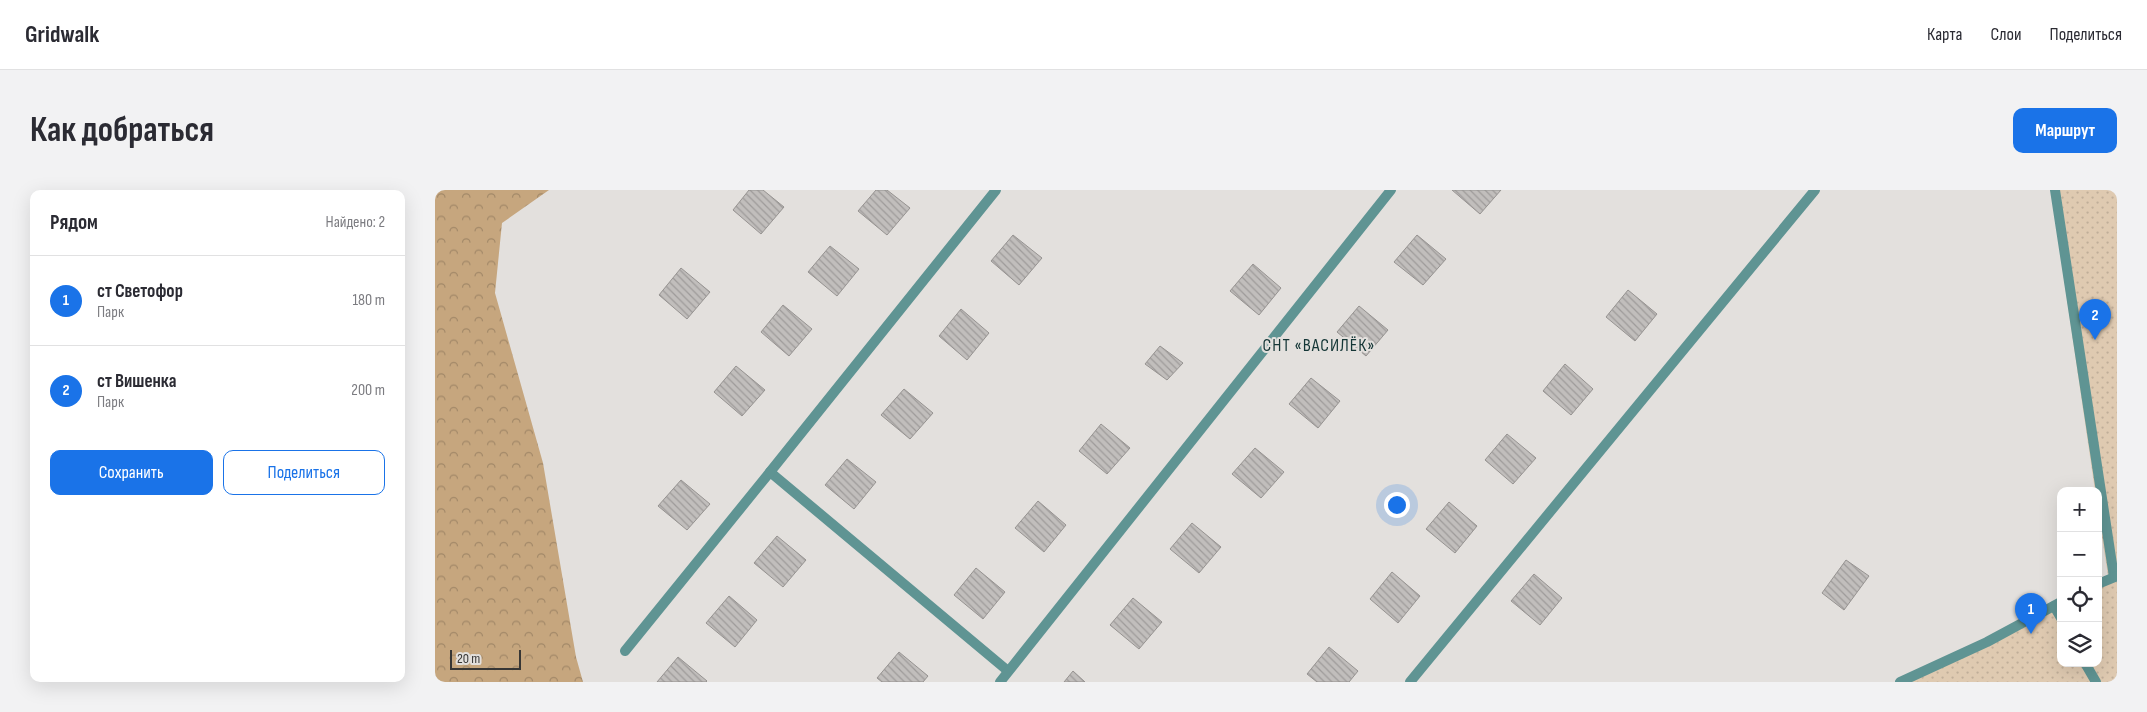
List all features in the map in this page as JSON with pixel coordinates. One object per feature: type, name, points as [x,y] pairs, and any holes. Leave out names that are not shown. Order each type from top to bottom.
[{"type":"street","points":[[625,651],[997,190]]},
{"type":"street","points":[[1000,682],[1391,190]]},
{"type":"street","points":[[1410,682],[1815,190]]},
{"type":"street","points":[[2055,190],[2115,577],[2102,582]]},
{"type":"street","points":[[770,472],[1008,671]]},
{"type":"street","points":[[1899,682],[1987,642],[2057,604]]},
{"type":"street","points":[[2087,667],[2095,682]]},
{"type":"green space","points":[[435,190],[549,190],[502,223],[495,293],[543,463],[576,657],[583,682],[435,682]]},
{"type":"shaded area","points":[[2051,190],[2117,190],[2117,682],[1903,682],[2057,607],[2057,667],[2102,667],[2102,585],[2109,582],[2102,537],[2102,487],[2094,487]]},
{"type":"building","points":[[749,190],[763,190],[784,207],[761,234],[733,210]]},
{"type":"building","points":[[876,190],[887,190],[910,208],[887,235],[858,211]]},
{"type":"building","points":[[1452,190],[1501,190],[1480,214]]},
{"type":"building","points":[[1013,235],[1042,258],[1019,285],[991,261]]},
{"type":"building","points":[[1417,235],[1446,259],[1423,285],[1394,262]]},
{"type":"building","points":[[830,246],[859,269],[837,296],[808,272]]},
{"type":"building","points":[[1253,264],[1281,288],[1259,315],[1230,291]]},
{"type":"building","points":[[681,268],[710,292],[687,319],[659,295]]},
{"type":"building","points":[[1628,290],[1657,314],[1635,341],[1606,317]]},
{"type":"building","points":[[783,305],[812,329],[789,356],[761,332]]},
{"type":"building","points":[[1359,306],[1388,330],[1366,356],[1337,332]]},
{"type":"building","points":[[961,309],[989,333],[967,360],[939,336]]},
{"type":"building","points":[[1160,346],[1183,363],[1167,380],[1145,364]]},
{"type":"building","points":[[1565,364],[1593,389],[1571,415],[1543,391]]},
{"type":"building","points":[[736,366],[765,390],[742,416],[714,392]]},
{"type":"building","points":[[1311,378],[1340,401],[1318,428],[1289,404]]},
{"type":"building","points":[[904,389],[933,413],[910,439],[881,415]]},
{"type":"building","points":[[1101,424],[1130,448],[1107,474],[1079,451]]},
{"type":"building","points":[[1507,434],[1536,458],[1513,484],[1485,460]]},
{"type":"building","points":[[1255,448],[1284,472],[1261,498],[1232,474]]},
{"type":"building","points":[[847,459],[876,482],[854,509],[825,485]]},
{"type":"building","points":[[681,480],[710,504],[687,530],[658,506]]},
{"type":"building","points":[[1038,501],[1066,525],[1044,552],[1015,528]]},
{"type":"building","points":[[1449,502],[1477,526],[1455,553],[1426,529]]},
{"type":"building","points":[[1192,523],[1221,547],[1199,573],[1170,549]]},
{"type":"building","points":[[777,536],[806,560],[783,587],[754,563]]},
{"type":"building","points":[[1846,560],[1869,576],[1844,610],[1822,593]]},
{"type":"building","points":[[976,568],[1005,592],[983,619],[954,595]]},
{"type":"building","points":[[1392,572],[1420,596],[1398,623],[1370,599]]},
{"type":"building","points":[[1534,574],[1562,598],[1540,625],[1511,601]]},
{"type":"building","points":[[729,596],[757,620],[735,647],[706,623]]},
{"type":"building","points":[[1133,598],[1162,622],[1139,649],[1110,625]]},
{"type":"building","points":[[1329,647],[1358,671],[1349,682],[1317,682],[1307,674]]},
{"type":"building","points":[[899,652],[928,676],[923,682],[882,682],[877,678]]},
{"type":"building","points":[[678,657],[707,681],[657,682]]},
{"type":"building","points":[[1073,671],[1085,682],[1064,682]]},
{"type":"place","name":"ст Вишенка","points":[[2095,340]]},
{"type":"place","name":"ст Светофор","points":[[2031,634]]},
{"type":"district","name":"СНТ «ВАСИЛЁК»","points":[[1319,345]]}]
